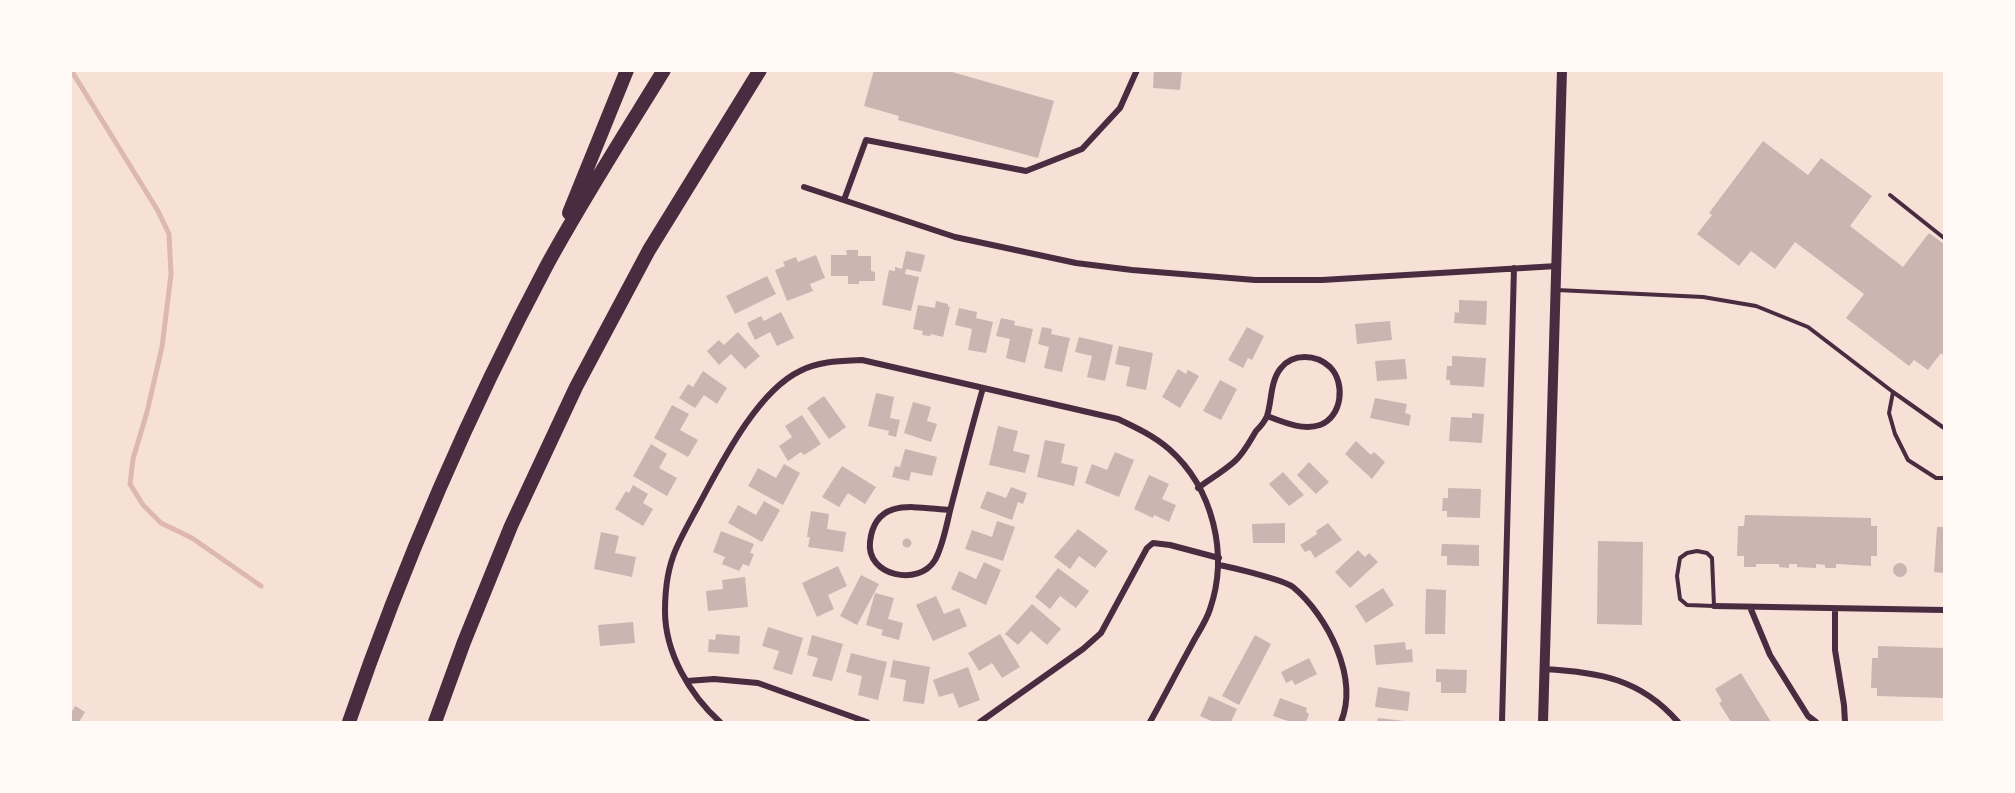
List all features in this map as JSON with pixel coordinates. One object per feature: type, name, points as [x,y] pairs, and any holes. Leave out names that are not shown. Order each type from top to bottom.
[{"type":"highway","points":[[548,264],[627,70]]},
{"type":"highway","points":[[349,723],[395,596],[471,417],[548,264],[664,70]]},
{"type":"highway","points":[[435,723],[464,642],[511,526],[576,387],[649,250],[760,70]]},
{"type":"main road","points":[[1543,723],[1562,70]]},
{"type":"street","points":[[844,200],[866,140],[1026,171],[1082,149],[1120,108],[1137,70]]},
{"type":"street","points":[[804,187],[955,237],[1076,263],[1132,270],[1255,280],[1322,280],[1438,275],[1557,266]]},
{"type":"street","points":[[1502,723],[1514,268]]},
{"type":"street","points":[[1198,488],[1236,460],[1267,417],[1272,390],[1280,369],[1291,360],[1306,357],[1319,360],[1331,368],[1340,392],[1337,410],[1329,420],[1319,426],[1301,427],[1267,417]]},
{"type":"street","points":[[720,723],[705,710],[680,670],[669,639],[665,612],[667,580],[676,549],[715,475],[753,414],[776,387],[800,370],[833,361],[862,360],[1118,419],[1148,433],[1170,450],[1189,471],[1206,501],[1215,528],[1218,561],[1216,587],[1209,611],[1150,723]]},
{"type":"street","points":[[950,510],[903,507],[890,509],[879,516],[872,530],[869,544],[872,556],[881,568],[894,575],[913,575],[928,569],[936,559],[950,510],[983,388]]},
{"type":"street","points":[[980,723],[1083,649],[1101,633],[1148,548],[1153,543],[1170,545],[1292,586],[1324,623],[1345,671],[1346,710],[1341,723]]},
{"type":"street","points":[[1714,606],[1944,610]]},
{"type":"street","points":[[1750,607],[1770,655],[1808,716],[1816,723]]},
{"type":"street","points":[[1835,609],[1835,650],[1845,722]]},
{"type":"street","points":[[1544,669],[1577,671],[1611,677],[1647,693],[1678,723]]},
{"type":"street","points":[[687,681],[714,679],[758,683],[867,723]]},
{"type":"lane","points":[[1890,195],[1944,238]]},
{"type":"lane","points":[[1556,290],[1703,297],[1756,306],[1808,327],[1944,428]]},
{"type":"lane","points":[[1893,392],[1889,413],[1895,434],[1908,460],[1930,475],[1944,478]]},
{"type":"lane","points":[[1687,553],[1707,553],[1712,558],[1714,606],[1687,604],[1680,599],[1678,564],[1680,558],[1687,553]]},
{"type":"building","points":[[874,70],[945,70],[1054,101],[1038,158],[898,120],[899,116],[864,106]]},
{"type":"building","points":[[1154,70],[1182,70],[1180,90],[1153,88]]},
{"type":"building","points":[[1763,141],[1808,175],[1821,158],[1872,196],[1850,226],[1903,267],[1929,233],[1944,244],[1944,356],[1941,353],[1928,370],[1914,360],[1909,366],[1846,318],[1864,294],[1795,242],[1775,269],[1751,251],[1739,266],[1697,234],[1712,215],[1709,213]]},
{"type":"building","points":[[846,250],[858,250],[858,256],[871,256],[871,271],[875,272],[875,281],[848,284],[848,276],[831,276],[831,255],[847,255]]},
{"type":"building","points":[[906,251],[925,255],[921,272],[906,269],[905,274],[919,277],[911,311],[882,305],[889,270],[895,271],[895,267],[902,269]]},
{"type":"building","points":[[816,255],[825,278],[810,284],[813,291],[787,301],[775,270],[785,266],[783,262],[796,257],[798,262]]},
{"type":"building","points":[[767,276],[776,294],[735,314],[726,296]]},
{"type":"building","points":[[1459,300],[1487,301],[1486,325],[1454,323],[1455,312],[1459,313]]},
{"type":"building","points":[[936,301],[948,304],[950,307],[943,337],[931,334],[930,336],[922,335],[923,331],[913,329],[918,305],[935,308]]},
{"type":"building","points":[[959,308],[977,312],[976,318],[993,322],[986,353],[968,350],[972,329],[955,325]]},
{"type":"building","points":[[781,312],[794,338],[777,346],[770,332],[755,340],[747,323],[761,316],[764,321]]},
{"type":"building","points":[[1001,318],[1015,321],[1014,325],[1033,329],[1025,363],[1006,358],[1010,339],[996,336]]},
{"type":"building","points":[[1390,321],[1392,340],[1357,344],[1355,324]]},
{"type":"building","points":[[1042,327],[1052,329],[1051,334],[1070,338],[1062,372],[1044,368],[1049,347],[1038,344]]},
{"type":"building","points":[[1247,327],[1264,336],[1252,360],[1248,358],[1243,368],[1228,360]]},
{"type":"building","points":[[738,332],[760,356],[745,369],[731,354],[719,365],[707,351],[719,340],[724,345]]},
{"type":"building","points":[[1079,337],[1113,345],[1105,381],[1087,377],[1092,356],[1075,352]]},
{"type":"building","points":[[1119,346],[1153,353],[1146,390],[1126,386],[1130,367],[1115,364]]},
{"type":"building","points":[[1452,356],[1486,358],[1484,387],[1450,385],[1450,380],[1446,380],[1447,366],[1452,366]]},
{"type":"building","points":[[1405,359],[1407,379],[1377,381],[1375,361]]},
{"type":"building","points":[[1178,369],[1186,374],[1188,370],[1199,376],[1180,408],[1162,397]]},
{"type":"building","points":[[703,371],[727,388],[717,404],[704,395],[695,408],[679,398],[688,384],[693,387]]},
{"type":"building","points":[[1220,380],[1237,389],[1221,420],[1203,411]]},
{"type":"building","points":[[876,393],[894,397],[890,418],[900,420],[896,437],[888,435],[889,431],[868,426]]},
{"type":"building","points":[[824,396],[846,427],[829,439],[807,408]]},
{"type":"building","points":[[1375,398],[1407,404],[1405,413],[1411,415],[1409,426],[1370,418]]},
{"type":"building","points":[[913,402],[931,407],[927,421],[937,424],[931,442],[904,433]]},
{"type":"building","points":[[672,405],[689,414],[680,430],[698,440],[688,457],[654,438]]},
{"type":"building","points":[[1472,413],[1484,414],[1482,443],[1449,441],[1451,417],[1472,418]]},
{"type":"building","points":[[802,415],[821,444],[804,455],[801,452],[788,461],[779,446],[792,437],[785,426]]},
{"type":"building","points":[[998,426],[1018,431],[1013,451],[1030,455],[1025,473],[989,465]]},
{"type":"building","points":[[1045,440],[1065,444],[1061,463],[1078,467],[1074,486],[1037,477]]},
{"type":"building","points":[[1356,441],[1371,455],[1374,452],[1385,462],[1372,479],[1345,454]]},
{"type":"building","points":[[651,444],[667,454],[659,468],[677,478],[667,496],[633,476]]},
{"type":"building","points":[[905,449],[937,457],[932,476],[911,472],[909,481],[892,477],[895,466],[900,467]]},
{"type":"building","points":[[1115,452],[1134,460],[1119,497],[1085,483],[1092,464],[1107,470]]},
{"type":"building","points":[[1309,462],[1329,482],[1316,494],[1297,475]]},
{"type":"building","points":[[784,464],[800,473],[783,505],[748,486],[758,468],[776,478]]},
{"type":"building","points":[[842,466],[876,487],[865,504],[848,493],[839,507],[822,497]]},
{"type":"building","points":[[1283,472],[1304,495],[1289,506],[1269,484]]},
{"type":"building","points":[[1149,475],[1169,484],[1162,499],[1176,505],[1169,522],[1154,515],[1153,518],[1134,509]]},
{"type":"building","points":[[633,485],[648,494],[643,503],[653,509],[643,526],[615,509],[626,491],[629,493]]},
{"type":"building","points":[[1011,487],[1027,493],[1023,504],[1018,502],[1012,520],[980,508],[987,491],[1006,498]]},
{"type":"building","points":[[1448,488],[1481,489],[1480,518],[1447,517],[1447,511],[1442,511],[1443,498],[1448,498]]},
{"type":"building","points":[[764,501],[780,510],[762,542],[728,523],[738,505],[756,515]]},
{"type":"building","points":[[811,511],[829,514],[827,529],[846,532],[843,552],[808,547],[810,537],[807,537]]},
{"type":"building","points":[[1745,515],[1871,518],[1871,526],[1877,526],[1877,556],[1871,556],[1871,566],[1836,564],[1836,568],[1825,568],[1825,565],[1816,564],[1816,568],[1789,564],[1789,568],[1779,567],[1779,564],[1756,564],[1756,567],[1744,567],[1744,556],[1737,556],[1738,526],[1744,526]]},
{"type":"building","points":[[997,521],[1015,527],[1003,561],[965,549],[972,530],[992,537]]},
{"type":"building","points":[[1285,523],[1285,543],[1253,543],[1252,524]]},
{"type":"building","points":[[1328,523],[1342,540],[1315,558],[1310,550],[1305,552],[1300,545],[1317,534],[1316,531]]},
{"type":"building","points":[[1937,527],[1944,527],[1944,573],[1934,572]]},
{"type":"building","points":[[1078,529],[1108,551],[1095,568],[1079,556],[1070,569],[1054,557]]},
{"type":"building","points":[[721,531],[754,544],[750,553],[754,554],[749,566],[743,564],[739,571],[722,564],[725,557],[713,552]]},
{"type":"building","points":[[601,532],[619,536],[615,553],[636,557],[632,577],[594,569]]},
{"type":"building","points":[[907,539],[911,543],[907,547],[903,543]]},
{"type":"building","points":[[1598,541],[1643,542],[1642,625],[1597,624]]},
{"type":"building","points":[[1442,544],[1479,545],[1479,566],[1447,565],[1447,556],[1441,556]]},
{"type":"building","points":[[1358,550],[1365,557],[1369,553],[1378,562],[1350,588],[1335,572]]},
{"type":"building","points":[[984,562],[1001,570],[986,605],[951,589],[959,571],[976,579]]},
{"type":"building","points":[[1897,563],[1903,563],[1907,570],[1903,577],[1897,577],[1893,573],[1893,567]]},
{"type":"building","points":[[838,566],[847,586],[828,595],[834,609],[817,617],[802,583]]},
{"type":"building","points":[[1058,568],[1089,591],[1076,608],[1060,596],[1050,609],[1035,597]]},
{"type":"building","points":[[861,575],[879,584],[857,625],[840,616]]},
{"type":"building","points":[[745,577],[748,607],[708,611],[706,591],[723,589],[722,580]]},
{"type":"building","points":[[1383,588],[1394,605],[1366,623],[1355,606]]},
{"type":"building","points":[[1426,589],[1446,590],[1445,634],[1425,634]]},
{"type":"building","points":[[875,593],[894,598],[888,619],[903,623],[899,640],[881,635],[883,630],[866,625]]},
{"type":"building","points":[[936,596],[944,614],[959,608],[967,626],[933,641],[916,605]]},
{"type":"building","points":[[1032,604],[1061,629],[1047,645],[1031,631],[1018,645],[1005,634]]},
{"type":"building","points":[[633,622],[635,643],[600,646],[598,625]]},
{"type":"building","points":[[768,627],[803,638],[792,675],[773,669],[779,651],[762,646]]},
{"type":"building","points":[[716,634],[740,636],[739,654],[708,652],[709,639],[715,640]]},
{"type":"building","points":[[1000,634],[1020,667],[1002,678],[992,663],[979,671],[968,653]]},
{"type":"building","points":[[812,635],[843,644],[832,681],[812,676],[818,658],[807,655]]},
{"type":"building","points":[[1255,635],[1271,644],[1239,705],[1222,696]]},
{"type":"building","points":[[1405,642],[1406,650],[1412,649],[1413,662],[1376,665],[1374,645]]},
{"type":"building","points":[[1878,646],[1944,648],[1944,698],[1877,696],[1877,688],[1871,688],[1872,658],[1878,658]]},
{"type":"building","points":[[851,653],[887,662],[878,700],[858,695],[862,676],[846,672]]},
{"type":"building","points":[[1309,658],[1317,674],[1295,685],[1292,680],[1286,683],[1281,672]]},
{"type":"building","points":[[893,660],[930,667],[924,704],[903,701],[906,680],[890,677]]},
{"type":"building","points":[[968,667],[980,700],[959,708],[953,693],[939,697],[933,680]]},
{"type":"building","points":[[1436,669],[1467,670],[1466,693],[1441,693],[1441,682],[1436,682]]},
{"type":"building","points":[[1741,673],[1771,722],[1731,722],[1719,703],[1722,701],[1715,689]]},
{"type":"building","points":[[1378,687],[1410,692],[1408,711],[1375,707]]},
{"type":"building","points":[[1209,696],[1237,709],[1231,722],[1214,722],[1200,716]]},
{"type":"building","points":[[1280,698],[1307,708],[1306,712],[1309,714],[1306,722],[1291,722],[1273,716]]},
{"type":"building","points":[[75,706],[85,712],[79,722],[70,722],[70,715]]},
{"type":"building","points":[[1378,718],[1405,721],[1405,722],[1377,722]]},
{"type":"waterway","points":[[71,70],[158,211],[169,234],[171,274],[162,347],[133,459],[130,484],[143,505],[161,523],[192,538],[261,586]]}]
